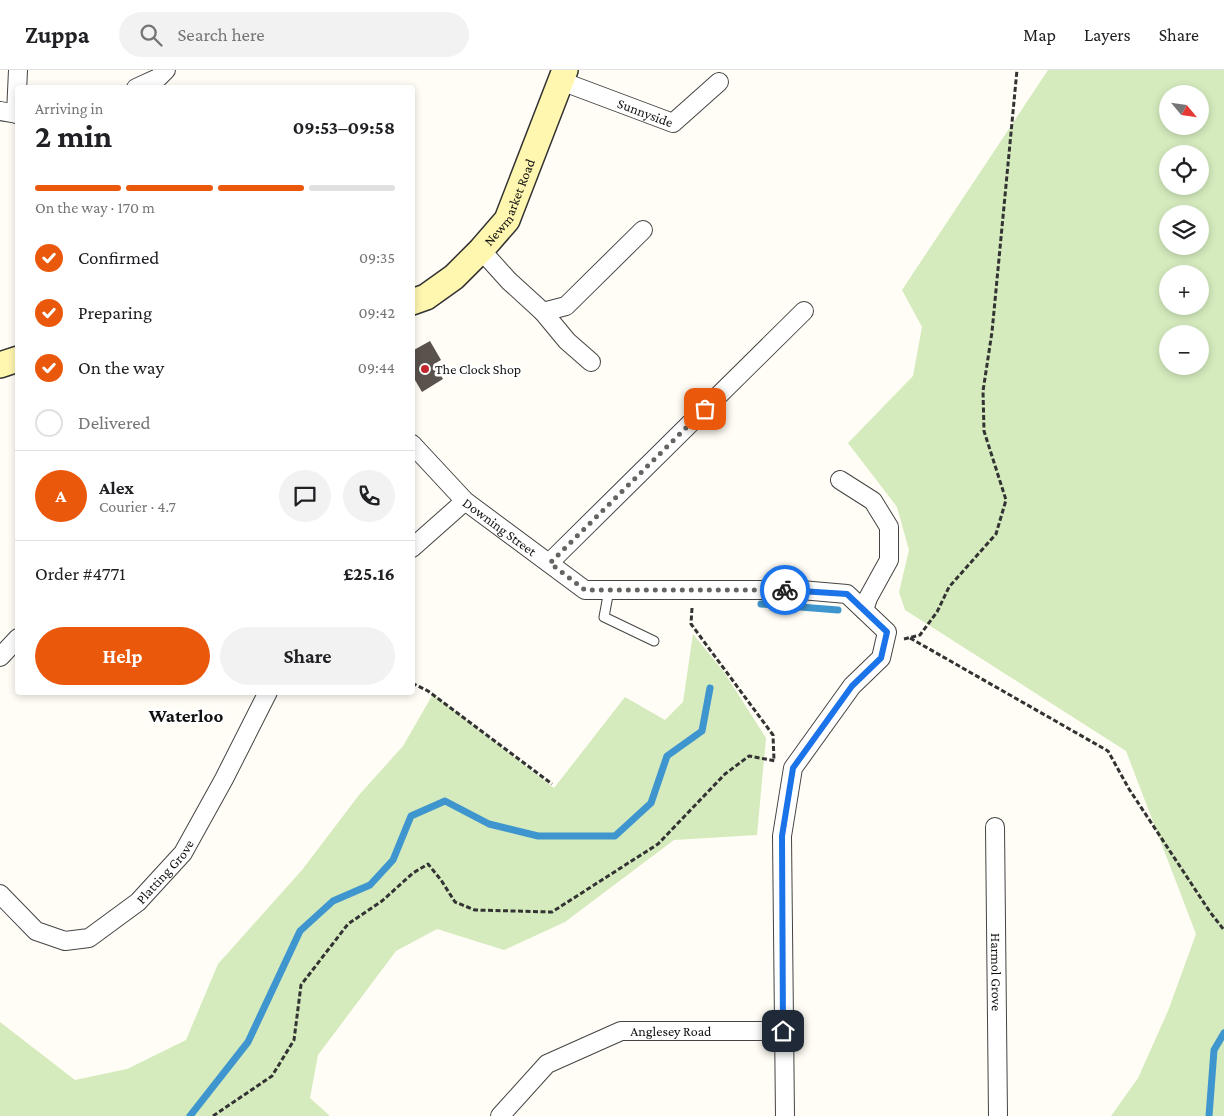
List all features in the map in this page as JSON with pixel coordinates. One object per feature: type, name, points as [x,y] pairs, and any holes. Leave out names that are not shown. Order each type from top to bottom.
[{"type":"street","points":[[16,85],[18,70]]},
{"type":"street","points":[[143,85],[158,78],[166,70]]},
{"type":"street","name":"Sunnyside","points":[[563,76],[673,123],[719,82]]},
{"type":"street","name":"Newmarket Road","points":[[415,301],[426,297],[454,277],[507,220],[563,76]]},
{"type":"street","points":[[11,113],[15,88]]},
{"type":"street","points":[[543,312],[566,306],[643,230]]},
{"type":"street","points":[[481,250],[509,281],[543,312],[567,341],[591,362]]},
{"type":"street","points":[[550,563],[804,311]]},
{"type":"street","points":[[0,365],[15,359]]},
{"type":"street","name":"Downing Street","points":[[415,447],[465,501],[585,590],[801,590],[847,594],[887,632],[882,651]]},
{"type":"street","points":[[840,480],[873,501],[888,526],[889,560],[868,598],[864,610]]},
{"type":"street","points":[[415,545],[465,501]]},
{"type":"street","points":[[0,657],[15,641]]},
{"type":"street","points":[[785,1116],[782,836],[793,768],[852,686],[882,651]]},
{"type":"street","name":"Platting Grove","points":[[0,894],[36,931],[65,941],[89,938],[138,902],[183,853],[224,779],[266,695]]},
{"type":"street","name":"Harmol Grove","points":[[995,827],[998,1116]]},
{"type":"street","name":"Anglesey Road","points":[[500,1116],[547,1064],[621,1030],[783,1031]]},
{"type":"lane","points":[[609,590],[604,617],[654,641]]},
{"type":"path","points":[[882,651],[910,637],[920,635],[937,612],[949,587],[996,534],[1006,500],[984,431],[983,391],[992,332],[1017,70]]},
{"type":"path","points":[[694,590],[691,624],[773,735],[773,770]]},
{"type":"path","points":[[910,637],[1108,751],[1129,789],[1210,912],[1224,930]]},
{"type":"path","points":[[415,684],[428,691],[552,784]]},
{"type":"path","points":[[213,1116],[272,1076],[294,1040],[301,985],[348,924],[382,901],[413,873],[428,864],[455,902],[475,910],[552,912],[658,844],[725,774],[749,756],[774,760],[793,768]]},
{"type":"green space","points":[[1048,70],[1224,70],[1224,1116],[1111,1116],[1138,1078],[1168,1011],[1196,934],[1126,751],[905,610],[899,592],[909,550],[897,507],[848,443],[913,376],[922,327],[902,290]]},
{"type":"green space","points":[[693,634],[724,672],[766,738],[757,835],[674,840],[565,922],[504,950],[437,929],[396,951],[318,1055],[310,1098],[330,1116],[0,1116],[0,1022],[75,1080],[127,1069],[186,1040],[218,964],[302,870],[359,795],[403,746],[433,694],[554,788],[625,697],[665,720],[683,702]]},
{"type":"building","name":"The Clock Shop","points":[[430,341],[441,360],[434,364],[443,379],[422,392],[415,380],[415,349]]},
{"type":"waterway","points":[[761,604],[838,610]]},
{"type":"waterway","points":[[190,1116],[248,1042],[300,931],[333,901],[370,885],[393,860],[411,816],[445,801],[489,824],[538,836],[615,836],[651,803],[667,756],[702,731],[710,688]]},
{"type":"waterway","points":[[1209,1116],[1214,1050],[1224,1033]]},
{"type":"way so far","points":[[705,409],[550,563],[585,590],[785,590]]},
{"type":"place","name":"The Clock Shop","points":[[425,369]]},
{"type":"district","name":"Waterloo","points":[[186,715]]},
{"type":"route","points":[[783,1031],[782,836],[793,768],[852,686],[881,658],[887,632],[847,594],[785,590]]}]
